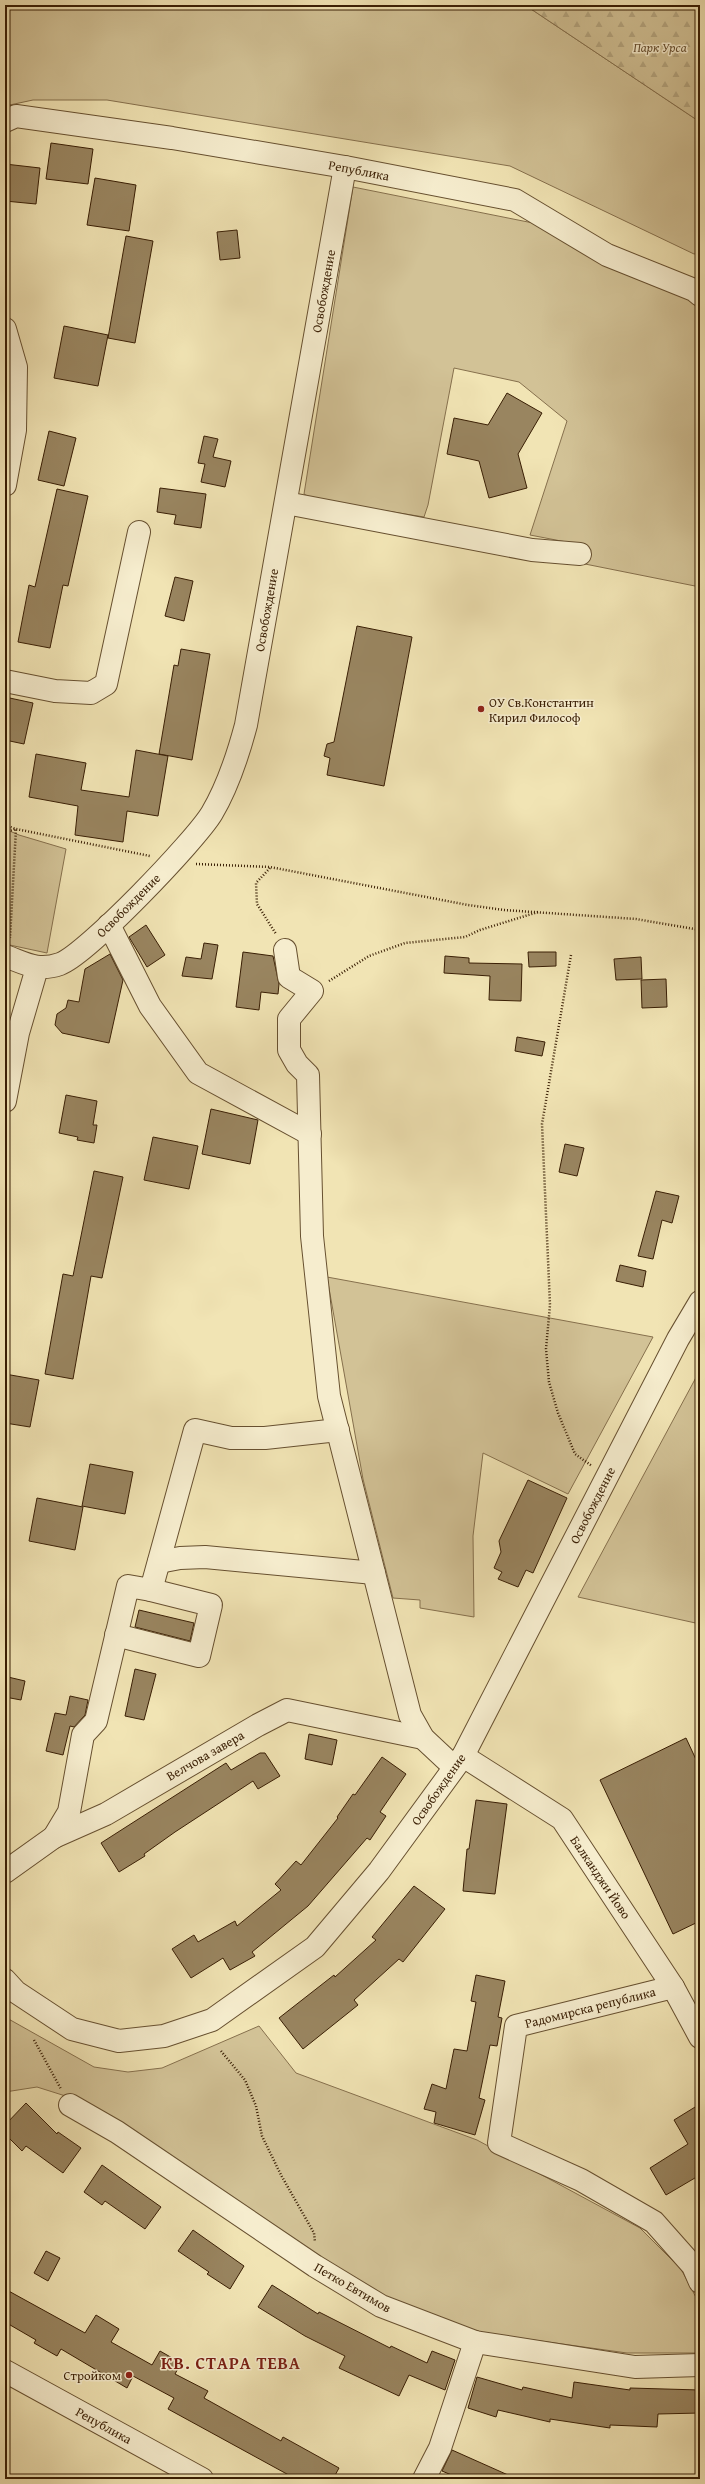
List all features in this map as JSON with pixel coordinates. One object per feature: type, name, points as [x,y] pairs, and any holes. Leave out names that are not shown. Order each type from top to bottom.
[{"type":"street","name":"Република","points":[[5,121],[16,116],[164,136],[345,167],[516,200],[607,255],[697,292]]},
{"type":"street","name":"Освобождение","points":[[37,968],[61,964],[90,943],[194,838],[212,813],[238,755],[246,725],[345,167]]},
{"type":"street","points":[[5,329],[16,367],[16,430],[5,485]]},
{"type":"street","points":[[286,503],[532,550],[580,554]]},
{"type":"street","points":[[5,681],[55,691],[90,693],[106,684],[139,532]]},
{"type":"street","points":[[109,925],[150,1006],[198,1072],[310,1134]]},
{"type":"street","points":[[285,950],[289,977],[312,991],[289,1019],[289,1050],[297,1064],[308,1075],[312,1236],[329,1396],[410,1715],[423,1738]]},
{"type":"street","points":[[5,1101],[18,1033],[37,968],[7,956]]},
{"type":"street","name":"Освобождение","points":[[5,1980],[16,1992],[72,2029],[118,2041],[164,2036],[212,2020],[315,1947],[379,1871],[459,1761],[678,1339],[700,1302]]},
{"type":"street","points":[[151,1590],[196,1430],[231,1438],[265,1438],[338,1430]]},
{"type":"street","points":[[159,1562],[180,1558],[205,1558],[374,1573]]},
{"type":"street","points":[[54,1837],[69,1812],[83,1735],[96,1721],[116,1635],[128,1586],[151,1590],[211,1605],[199,1656],[116,1635]]},
{"type":"street","name":"Велчова завера","points":[[5,1872],[54,1837],[106,1814],[258,1725],[287,1710],[423,1738]]},
{"type":"street","name":"Балканджи Йово","points":[[423,1738],[459,1761],[562,1819],[673,1986],[700,2037]]},
{"type":"street","name":"Радомирска република","points":[[673,1986],[516,2026],[499,2143],[581,2180],[654,2222],[693,2266],[700,2282]]},
{"type":"street","name":"Петко Евтимов","points":[[70,2105],[117,2132],[315,2266],[381,2306],[475,2342],[635,2367],[700,2365]]},
{"type":"street","points":[[424,2479],[440,2448],[475,2342]]},
{"type":"street","name":"Република","points":[[5,2371],[202,2479]]},
{"type":"path","points":[[5,824],[16,829],[172,860],[193,863],[270,867],[468,905],[504,910],[540,911],[636,919],[700,930]]},
{"type":"path","points":[[5,832],[16,829]]},
{"type":"path","points":[[7,956],[16,829]]},
{"type":"path","points":[[270,867],[256,883],[257,904],[285,950]]},
{"type":"path","points":[[312,991],[369,956],[405,943],[465,937],[480,930],[540,911]]},
{"type":"path","points":[[571,955],[542,1124],[550,1306],[546,1349],[549,1382],[558,1413],[574,1454],[607,1476]]},
{"type":"path","points":[[34,2040],[70,2105]]},
{"type":"path","points":[[222,2051],[245,2080],[256,2106],[262,2136],[281,2176],[314,2233],[315,2244]]},
{"type":"green space","points":[[5,5],[525,5],[700,122],[700,253],[694,254],[510,166],[107,100],[33,100],[5,106]]},
{"type":"green space","name":"Парк Урса","points":[[525,5],[700,5],[700,122]]},
{"type":"green space","points":[[353,187],[543,225],[681,294],[700,309],[700,587],[585,564],[587,546],[530,535],[567,421],[519,382],[454,368],[428,505],[424,517],[313,499],[304,494]]},
{"type":"green space","points":[[5,829],[19,835],[66,849],[47,953],[5,944]]},
{"type":"green space","points":[[327,1277],[653,1337],[568,1494],[483,1453],[473,1536],[474,1617],[420,1608],[420,1600],[393,1598],[363,1479]]},
{"type":"green space","points":[[700,1370],[700,1624],[578,1597]]},
{"type":"green space","points":[[5,2017],[94,2067],[128,2072],[162,2068],[259,2026],[296,2073],[477,2140],[640,2228],[681,2269],[700,2305],[700,2353],[627,2353],[483,2333],[382,2299],[75,2099],[37,2087],[5,2092]]},
{"type":"building","points":[[51,143],[93,149],[88,184],[46,179]]},
{"type":"building","points":[[5,164],[40,168],[36,204],[5,201]]},
{"type":"building","points":[[95,178],[136,185],[129,231],[87,225]]},
{"type":"building","points":[[237,230],[240,258],[220,260],[217,232]]},
{"type":"building","points":[[126,236],[153,241],[135,343],[108,338]]},
{"type":"building","points":[[64,326],[108,335],[98,386],[54,378]]},
{"type":"building","points":[[507,393],[542,413],[518,454],[527,488],[489,498],[479,461],[447,454],[454,418],[488,425]]},
{"type":"building","points":[[49,431],[76,438],[64,486],[38,480]]},
{"type":"building","points":[[204,436],[218,439],[213,457],[231,461],[225,487],[201,482],[205,464],[198,463]]},
{"type":"building","points":[[160,488],[206,494],[201,528],[174,524],[176,515],[157,512]]},
{"type":"building","points":[[57,489],[88,496],[68,586],[63,585],[50,648],[18,642],[29,585],[35,587]]},
{"type":"building","points":[[175,577],[193,581],[184,621],[165,616]]},
{"type":"building","points":[[357,626],[412,637],[384,786],[327,775],[330,758],[324,756],[327,744],[334,742]]},
{"type":"building","points":[[181,649],[210,654],[192,760],[159,754],[174,665],[178,666]]},
{"type":"building","points":[[5,697],[33,703],[24,744],[5,740]]},
{"type":"building","points":[[136,750],[168,756],[158,816],[127,811],[123,842],[75,835],[78,806],[29,797],[36,754],[86,763],[81,790],[129,797]]},
{"type":"building","points":[[146,925],[165,955],[147,967],[129,937]]},
{"type":"building","points":[[204,943],[218,945],[212,979],[182,976],[186,957],[201,959]]},
{"type":"building","points":[[243,952],[273,956],[279,984],[278,994],[261,992],[259,1010],[236,1007]]},
{"type":"building","points":[[528,952],[556,952],[556,966],[529,967]]},
{"type":"building","points":[[110,954],[123,980],[109,1043],[62,1033],[55,1025],[57,1014],[66,1008],[68,1000],[79,1002],[85,969]]},
{"type":"building","points":[[445,956],[469,958],[469,963],[522,964],[521,1001],[489,1000],[490,976],[444,973]]},
{"type":"building","points":[[641,957],[642,979],[616,980],[614,959]]},
{"type":"building","points":[[666,979],[667,1007],[642,1008],[641,980]]},
{"type":"building","points":[[517,1037],[545,1042],[542,1056],[515,1051]]},
{"type":"building","points":[[66,1095],[97,1101],[93,1125],[97,1125],[94,1143],[77,1140],[78,1137],[59,1133]]},
{"type":"building","points":[[211,1109],[258,1120],[250,1164],[202,1154]]},
{"type":"building","points":[[153,1137],[198,1146],[189,1189],[144,1180]]},
{"type":"building","points":[[565,1144],[584,1148],[577,1176],[559,1172]]},
{"type":"building","points":[[94,1171],[123,1177],[102,1278],[91,1276],[73,1379],[45,1374],[63,1274],[73,1276]]},
{"type":"building","points":[[656,1191],[679,1196],[672,1223],[662,1220],[653,1259],[638,1256]]},
{"type":"building","points":[[620,1265],[646,1271],[643,1287],[616,1281]]},
{"type":"building","points":[[5,1374],[39,1380],[30,1427],[5,1423]]},
{"type":"building","points":[[90,1464],[133,1472],[125,1514],[82,1506]]},
{"type":"building","points":[[528,1480],[567,1498],[533,1573],[526,1570],[518,1587],[498,1579],[502,1572],[494,1568],[501,1552],[499,1541]]},
{"type":"building","points":[[37,1498],[83,1507],[75,1550],[29,1541]]},
{"type":"building","points":[[139,1610],[194,1623],[190,1641],[135,1627]]},
{"type":"building","points":[[135,1669],[156,1674],[144,1720],[125,1716]]},
{"type":"building","points":[[8,1677],[25,1681],[21,1700],[5,1697]]},
{"type":"building","points":[[70,1696],[88,1700],[85,1715],[74,1727],[70,1726],[63,1755],[46,1751],[55,1713],[66,1715]]},
{"type":"building","points":[[309,1734],[337,1740],[332,1765],[305,1759]]},
{"type":"building","points":[[686,1738],[700,1768],[700,1921],[673,1934],[600,1780]]},
{"type":"building","points":[[260,1753],[265,1753],[280,1776],[258,1789],[253,1781],[175,1832],[144,1854],[145,1856],[119,1872],[101,1843],[226,1763],[231,1770]]},
{"type":"building","points":[[382,1757],[406,1774],[380,1812],[386,1816],[370,1840],[367,1838],[308,1906],[252,1952],[255,1956],[230,1970],[223,1958],[191,1978],[172,1949],[194,1935],[198,1942],[235,1921],[237,1926],[281,1890],[275,1884],[296,1861],[301,1865],[338,1818],[337,1817],[353,1794],[355,1795]]},
{"type":"building","points":[[476,1800],[507,1804],[495,1894],[463,1891],[467,1849],[469,1849]]},
{"type":"building","points":[[414,1886],[445,1909],[403,1962],[399,1959],[354,2000],[358,2005],[303,2049],[279,2018],[334,1975],[335,1977],[376,1940],[372,1937]]},
{"type":"building","points":[[476,1975],[505,1981],[498,2017],[502,2018],[497,2046],[490,2045],[479,2098],[485,2100],[475,2135],[434,2123],[436,2112],[424,2109],[432,2084],[446,2089],[454,2049],[467,2051],[476,2002],[471,2001]]},
{"type":"building","points":[[26,2103],[57,2134],[58,2132],[81,2148],[63,2173],[26,2146],[22,2151],[5,2134],[5,2125]]},
{"type":"building","points":[[700,2104],[700,2175],[666,2195],[650,2168],[688,2144],[674,2120]]},
{"type":"building","points":[[102,2165],[161,2207],[145,2229],[105,2201],[102,2205],[84,2192]]},
{"type":"building","points":[[193,2230],[244,2266],[230,2289],[207,2274],[209,2272],[178,2251]]},
{"type":"building","points":[[46,2251],[60,2258],[48,2281],[34,2273]]},
{"type":"building","points":[[272,2285],[318,2314],[319,2312],[390,2348],[391,2346],[427,2363],[432,2351],[455,2360],[445,2390],[409,2375],[399,2396],[339,2368],[345,2356],[305,2336],[258,2307]]},
{"type":"building","points":[[5,2289],[85,2333],[96,2315],[119,2329],[111,2342],[152,2365],[160,2351],[181,2363],[175,2374],[208,2391],[204,2398],[281,2441],[283,2437],[339,2468],[333,2479],[296,2479],[168,2409],[174,2398],[133,2376],[127,2388],[61,2349],[57,2356],[34,2343],[36,2340],[5,2322]]},
{"type":"building","points":[[477,2377],[522,2390],[523,2387],[572,2398],[574,2382],[630,2390],[630,2388],[700,2390],[700,2413],[658,2414],[657,2427],[610,2425],[610,2428],[550,2419],[550,2422],[498,2410],[496,2417],[468,2408]]},
{"type":"building","points":[[452,2450],[517,2479],[461,2479],[442,2471]]},
{"type":"place","name":"ОУ Св.Константин Кирил Философ","points":[[481,709]]},
{"type":"place","name":"Стройком","points":[[129,2375]]},
{"type":"district","name":"КВ. СТАРА ТЕВА","points":[[231,2363]]}]
